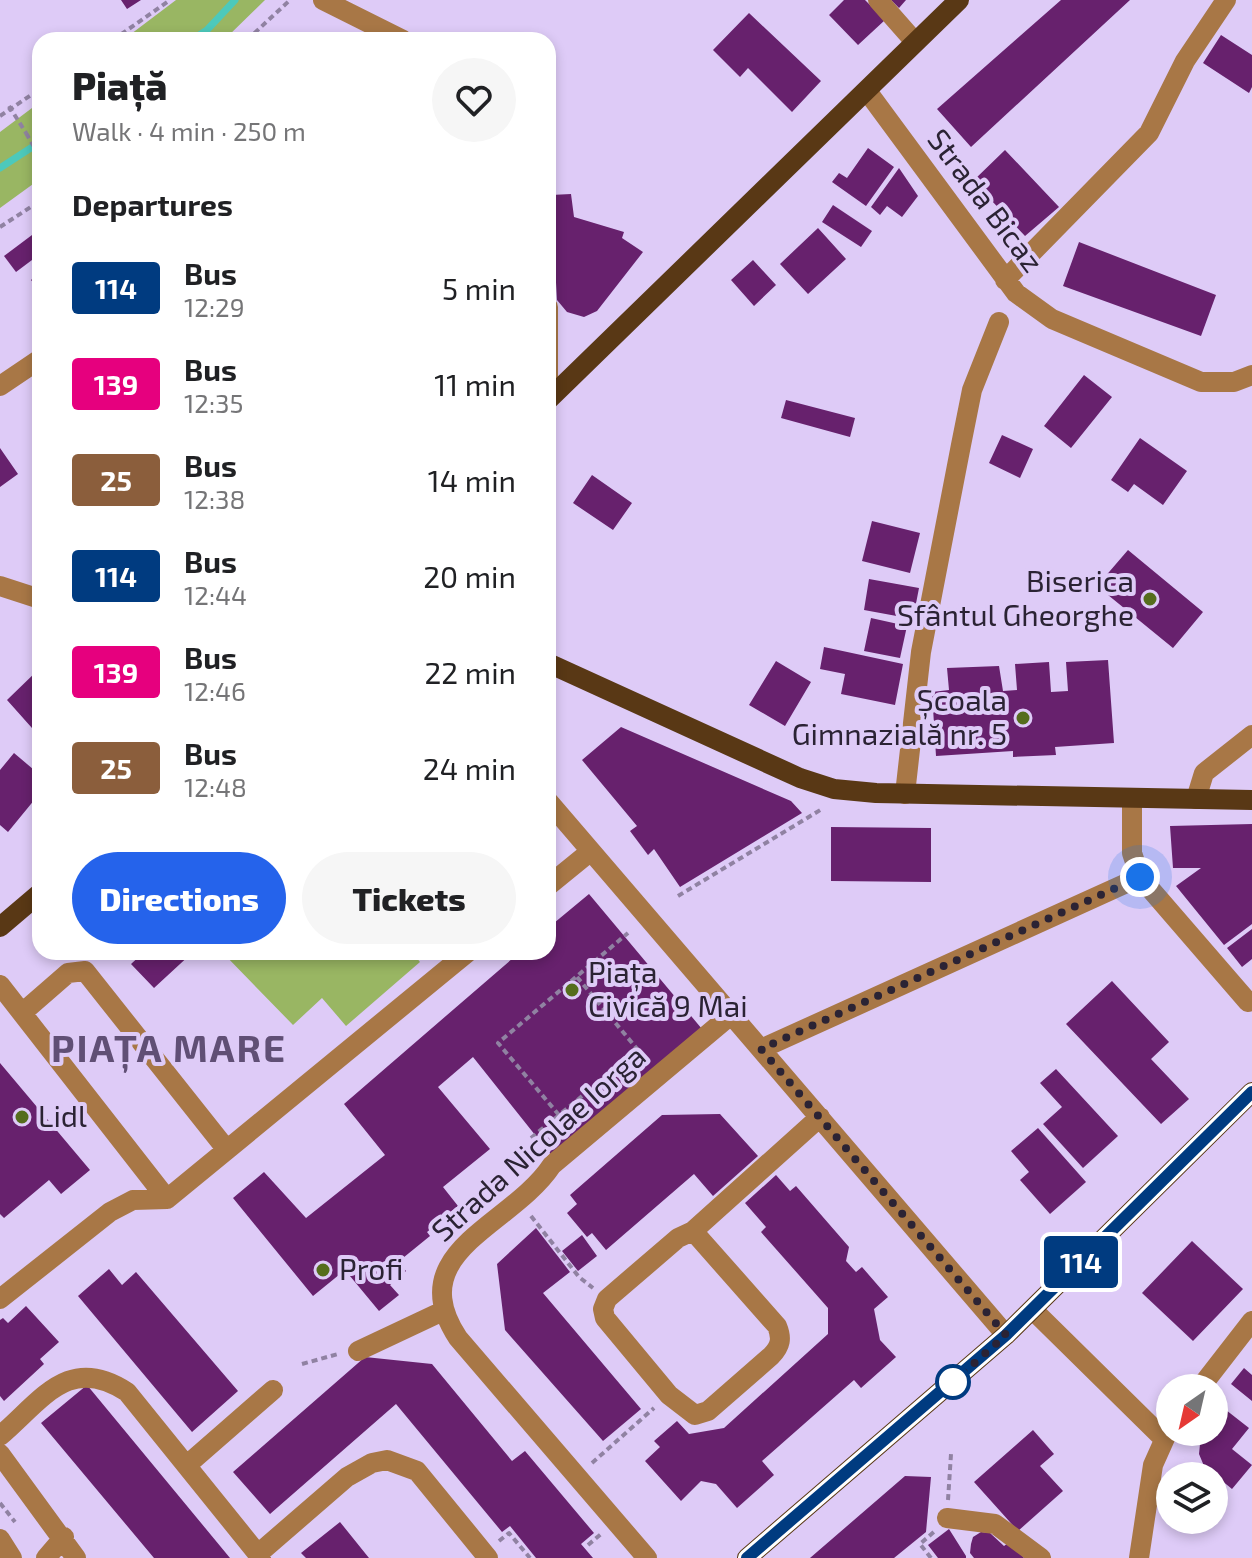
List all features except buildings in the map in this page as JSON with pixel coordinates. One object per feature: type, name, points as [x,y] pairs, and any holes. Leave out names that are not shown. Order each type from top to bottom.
[{"type":"main road","points":[[556,392],[959,0]]},
{"type":"main road","points":[[556,667],[800,778],[834,789],[905,794],[1252,800]]},
{"type":"main road","points":[[0,927],[32,900]]},
{"type":"main road","points":[[747,1558],[1006,1335],[1252,1092]]},
{"type":"street","points":[[323,0],[387,32]]},
{"type":"street","points":[[878,0],[915,42]]},
{"type":"street","points":[[1005,280],[1149,133],[1185,61],[1226,0]]},
{"type":"street","name":"Strada Bicaz","points":[[867,91],[1016,293],[1052,319],[1201,382],[1234,382],[1252,375]]},
{"type":"street","points":[[905,794],[921,652],[961,445],[972,390],[999,322]]},
{"type":"street","points":[[0,386],[32,364]]},
{"type":"street","points":[[0,586],[32,596]]},
{"type":"street","points":[[1196,799],[1204,773],[1252,735]]},
{"type":"street","points":[[1132,799],[1132,853],[1140,877],[1248,1002]]},
{"type":"street","points":[[556,810],[1006,1335]]},
{"type":"street","points":[[556,879],[591,851]]},
{"type":"street","points":[[761,1049],[1140,877]]},
{"type":"street","points":[[0,1299],[110,1212],[133,1200],[167,1199],[458,960]]},
{"type":"street","points":[[22,1013],[68,973],[85,971],[227,1150]]},
{"type":"street","points":[[0,985],[167,1199]]},
{"type":"street","name":"Strada Nicolae Iorga","points":[[443,1311],[443,1274],[453,1256],[520,1202],[539,1184],[552,1165],[732,1014]]},
{"type":"street","points":[[693,1231],[777,1326],[781,1337],[778,1349],[708,1411],[695,1415],[669,1395],[605,1318],[607,1299],[678,1238],[693,1231],[820,1117]]},
{"type":"street","points":[[1033,1310],[1156,1424]]},
{"type":"street","points":[[358,1351],[443,1311],[458,1338],[647,1558]]},
{"type":"street","points":[[1211,1374],[1252,1321]]},
{"type":"street","points":[[0,1436],[61,1384],[79,1376],[95,1375],[127,1392],[259,1556],[347,1477],[372,1463],[387,1460],[417,1471],[486,1555]]},
{"type":"street","points":[[187,1465],[273,1390]]},
{"type":"street","points":[[1139,1558],[1153,1465],[1161,1446]]},
{"type":"street","points":[[0,1454],[64,1537],[76,1558]]},
{"type":"street","points":[[947,1518],[995,1524],[1041,1558]]},
{"type":"street","points":[[46,1558],[64,1537]]},
{"type":"street","points":[[0,1539],[12,1558]]},
{"type":"path","points":[[124,32],[170,0]]},
{"type":"path","points":[[256,32],[290,0]]},
{"type":"path","points":[[0,116],[32,94]]},
{"type":"path","points":[[9,106],[32,144]]},
{"type":"path","points":[[0,227],[32,206]]},
{"type":"path","points":[[678,896],[822,809]]},
{"type":"path","points":[[559,1115],[498,1043],[628,933]]},
{"type":"path","points":[[531,1138],[638,1050],[577,977]]},
{"type":"path","points":[[603,1079],[623,1106]]},
{"type":"path","points":[[520,1202],[579,1277],[607,1299]]},
{"type":"path","points":[[302,1364],[358,1351]]},
{"type":"path","points":[[578,1476],[669,1395]]},
{"type":"path","points":[[931,1558],[920,1544],[947,1518],[951,1454]]},
{"type":"path","points":[[486,1555],[509,1533],[530,1558]]},
{"type":"green space","points":[[176,0],[265,0],[232,32],[134,32]]},
{"type":"green space","points":[[32,108],[32,185],[0,208],[0,132]]},
{"type":"green space","points":[[230,960],[420,962],[346,1026],[322,998],[293,1025]]},
{"type":"waterway","points":[[204,32],[235,0]]},
{"type":"waterway","points":[[0,168],[32,147]]},
{"type":"bus line","name":"114","points":[[747,1558],[1006,1335],[1252,1092]]},
{"type":"place","name":"Biserica Sfântul Gheorghe","points":[[1150,599]]},
{"type":"place","name":"Școala Gimnazială nr. 5","points":[[1023,718]]},
{"type":"place","name":"Piața Civică 9 Mai","points":[[572,990]]},
{"type":"place","name":"Lidl","points":[[22,1117]]},
{"type":"place","name":"Profi","points":[[323,1270]]},
{"type":"district","name":"PIAȚA MARE","points":[[169,1049]]},
{"type":"route","points":[[953,1382],[1006,1335],[761,1049],[813,1022],[1140,877]]}]
